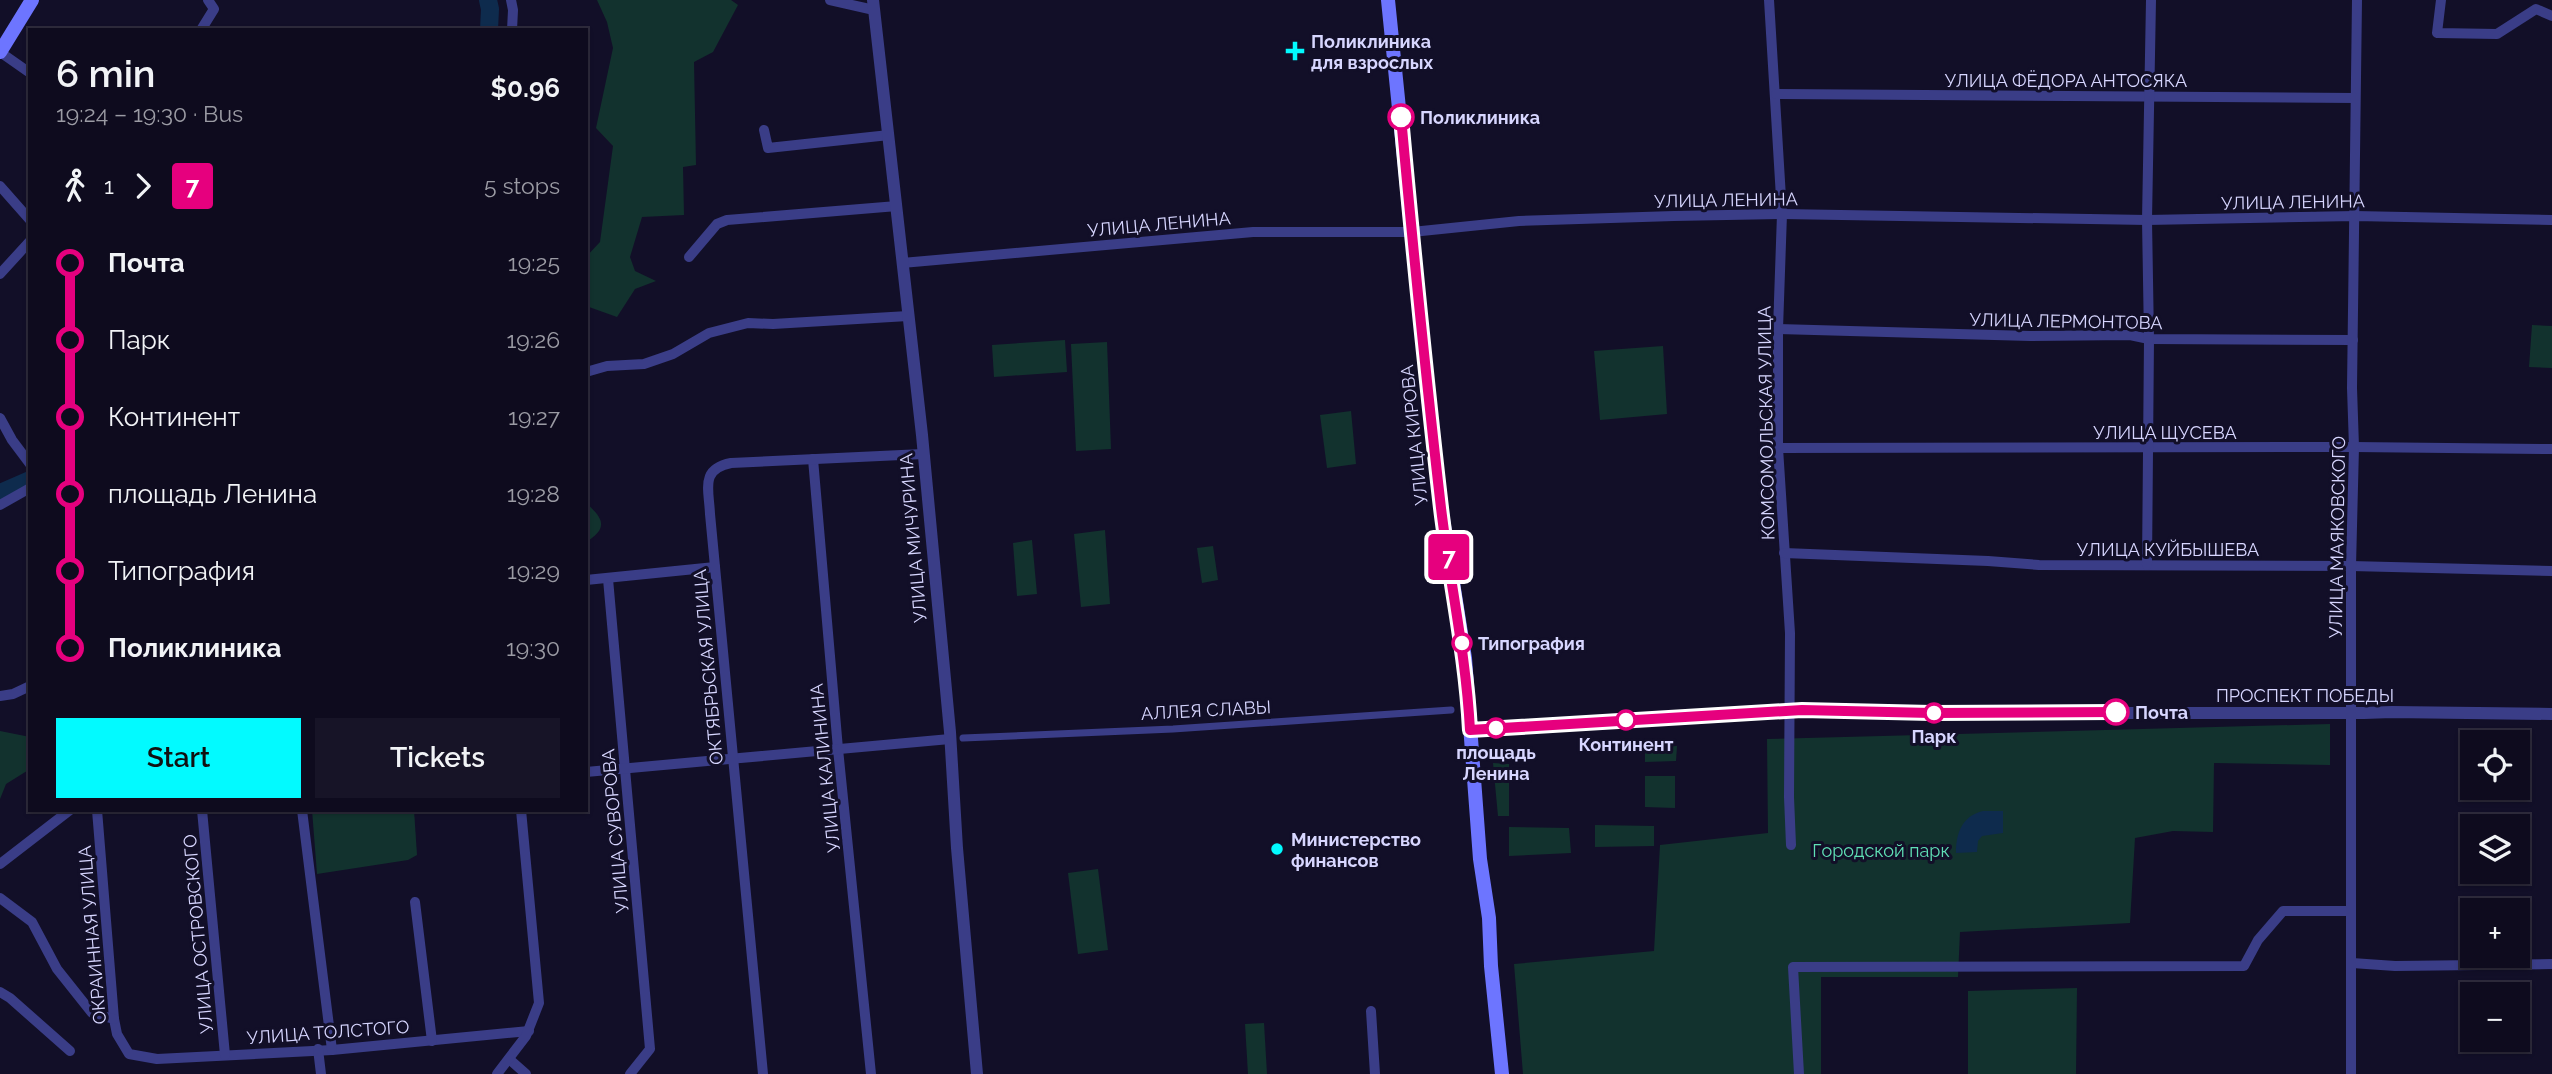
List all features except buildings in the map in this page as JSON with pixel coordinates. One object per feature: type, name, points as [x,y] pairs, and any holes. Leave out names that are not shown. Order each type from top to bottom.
[{"type":"main road","points":[[0,52],[32,0]]},
{"type":"main road","name":"УЛИЦА КИРОВА","points":[[1388,0],[1430,416],[1465,659],[1480,859],[1489,918],[1502,1074]]},
{"type":"street","points":[[202,28],[214,9],[208,0]]},
{"type":"street","points":[[510,0],[513,10],[512,28]]},
{"type":"street","points":[[830,0],[873,5]]},
{"type":"street","name":"КОМСОМОЛЬСКАЯ УЛИЦА","points":[[1769,0],[1782,214],[1778,448],[1790,633],[1791,845]]},
{"type":"street","points":[[2147,565],[2147,220],[2151,0]]},
{"type":"street","name":"УЛИЦА МАЯКОВСКОГО","points":[[2351,1074],[2351,566],[2357,0]]},
{"type":"street","points":[[2441,0],[2437,33],[2497,34],[2536,9],[2552,16]]},
{"type":"street","name":"УЛИЦА МИЧУРИНА","points":[[873,5],[956,739],[977,1074]]},
{"type":"street","points":[[0,52],[28,72]]},
{"type":"street","name":"УЛИЦА ФЁДОРА АНТОСЯКА","points":[[1776,94],[2356,98]]},
{"type":"street","points":[[764,130],[768,148],[889,135]]},
{"type":"street","points":[[0,186],[28,218]]},
{"type":"street","points":[[689,257],[717,224],[727,220],[897,206]]},
{"type":"street","name":"УЛИЦА ЛЕНИНА","points":[[902,263],[1253,232],[1412,232],[1519,221],[1782,214],[2147,220],[2355,216],[2552,220]]},
{"type":"street","points":[[0,274],[28,243]]},
{"type":"street","points":[[588,371],[607,366],[644,364],[673,354],[709,333],[740,324],[908,316]]},
{"type":"street","name":"УЛИЦА ЛЕРМОНТОВА","points":[[1778,329],[2031,336],[2130,335],[2149,338],[2353,340]]},
{"type":"street","points":[[0,418],[27,460]]},
{"type":"street","name":"УЛИЦА ЩУСЕВА","points":[[1778,448],[2552,449]]},
{"type":"street","name":"ОКТЯБРЬСКАЯ УЛИЦА","points":[[763,1074],[732,758],[709,480],[712,470],[731,463],[923,454]]},
{"type":"street","name":"УЛИЦА КАЛИНИНА","points":[[813,459],[838,749],[871,1074]]},
{"type":"street","points":[[0,505],[28,489]]},
{"type":"street","name":"УЛИЦА КУЙБЫШЕВА","points":[[1784,553],[2039,565],[2351,566],[2552,572]]},
{"type":"street","points":[[588,580],[715,567]]},
{"type":"street","name":"УЛИЦА СУВОРОВА","points":[[608,579],[650,1049],[630,1074]]},
{"type":"street","points":[[0,696],[28,687]]},
{"type":"street","name":"АЛЛЕЯ СЛАВЫ","points":[[956,739],[1173,729],[1451,710]]},
{"type":"street","name":"ПРОСПЕКТ ПОБЕДЫ","points":[[1470,730],[1790,711],[2552,714]]},
{"type":"street","points":[[588,772],[956,739]]},
{"type":"street","points":[[0,864],[67,812]]},
{"type":"street","name":"ОКРАИННАЯ УЛИЦА","points":[[97,812],[114,1019],[117,1034],[129,1054]]},
{"type":"street","name":"УЛИЦА ОСТРОВСКОГО","points":[[202,812],[225,1055]]},
{"type":"street","points":[[302,812],[332,1050]]},
{"type":"street","points":[[497,1074],[529,1031],[539,1003],[521,812]]},
{"type":"street","points":[[0,898],[32,922],[57,969],[92,1013],[114,1019]]},
{"type":"street","points":[[415,902],[432,1041]]},
{"type":"street","points":[[1799,1074],[1793,967],[2244,966],[2258,940],[2283,911],[2350,911]]},
{"type":"street","points":[[2352,963],[2552,964]]},
{"type":"street","points":[[0,992],[70,1051]]},
{"type":"street","points":[[1371,1011],[1375,1074]]},
{"type":"street","name":"УЛИЦА ТОЛСТОГО","points":[[129,1054],[157,1059],[332,1050],[529,1031]]},
{"type":"street","points":[[318,1049],[321,1074]]},
{"type":"street","points":[[509,1059],[526,1074]]},
{"type":"green space","points":[[597,0],[731,0],[738,5],[713,52],[694,62],[696,165],[683,167],[684,215],[642,217],[630,257],[635,271],[656,281],[635,289],[617,317],[589,307],[588,311],[588,255],[600,242],[613,146],[596,128],[613,48],[607,22]]},
{"type":"green space","points":[[2532,325],[2552,326],[2552,368],[2529,367]]},
{"type":"green space","points":[[1065,340],[1067,372],[994,377],[992,345]]},
{"type":"green space","points":[[1107,342],[1111,449],[1076,451],[1071,344]]},
{"type":"green space","points":[[1663,346],[1667,414],[1600,420],[1594,351]]},
{"type":"green space","points":[[1351,411],[1356,464],[1327,468],[1320,415]]},
{"type":"green space","points":[[588,505],[600,518],[601,523],[588,541]]},
{"type":"green space","points":[[1105,530],[1110,604],[1081,607],[1074,534]]},
{"type":"green space","points":[[1032,540],[1037,594],[1017,596],[1013,543]]},
{"type":"green space","points":[[1213,546],[1218,580],[1202,583],[1197,548]]},
{"type":"green space","name":"Городской парк","points":[[2330,724],[2330,765],[2214,763],[2213,832],[2173,831],[2135,838],[2130,923],[1960,932],[1958,977],[1821,977],[1821,1074],[1523,1074],[1514,964],[1654,951],[1660,845],[1768,833],[1767,739]]},
{"type":"green space","points":[[0,731],[28,737],[28,770],[6,784],[0,799]]},
{"type":"green space","points":[[1677,746],[1676,761],[1645,762],[1645,748]]},
{"type":"green space","points":[[1493,763],[1509,764],[1509,816],[1498,816]]},
{"type":"green space","points":[[1645,776],[1675,776],[1675,808],[1645,807]]},
{"type":"green space","points":[[312,812],[414,812],[417,855],[408,860],[317,874]]},
{"type":"green space","points":[[1595,825],[1654,826],[1654,846],[1595,847]]},
{"type":"green space","points":[[1509,827],[1569,828],[1571,853],[1509,856]]},
{"type":"green space","points":[[1098,869],[1108,950],[1078,954],[1068,873]]},
{"type":"green space","points":[[2077,988],[2076,1074],[1968,1074],[1968,991]]},
{"type":"green space","points":[[1264,1023],[1267,1074],[1248,1074],[1245,1024]]},
{"type":"water","points":[[1983,811],[2003,811],[2003,833],[1982,836],[1978,841],[1977,852],[1956,853],[1957,839],[1965,821]]},
{"type":"waterway","points":[[488,0],[489,28]]},
{"type":"waterway","points":[[0,493],[28,481]]},
{"type":"bus line","name":"7","points":[[1401,117],[1429,404],[1443,521],[1465,659],[1470,730],[1802,710],[1931,713],[2116,712]]},
{"type":"place","name":"Поликлиника для взрослых","points":[[1295,51]]},
{"type":"place","name":"Поликлиника","points":[[1401,117]]},
{"type":"place","name":"Типография","points":[[1462,643]]},
{"type":"place","name":"Почта","points":[[2116,712]]},
{"type":"place","name":"Парк","points":[[1934,713]]},
{"type":"place","name":"Континент","points":[[1626,720]]},
{"type":"place","name":"площадь Ленина","points":[[1496,728]]},
{"type":"place","name":"Министерство финансов","points":[[1277,849]]}]
